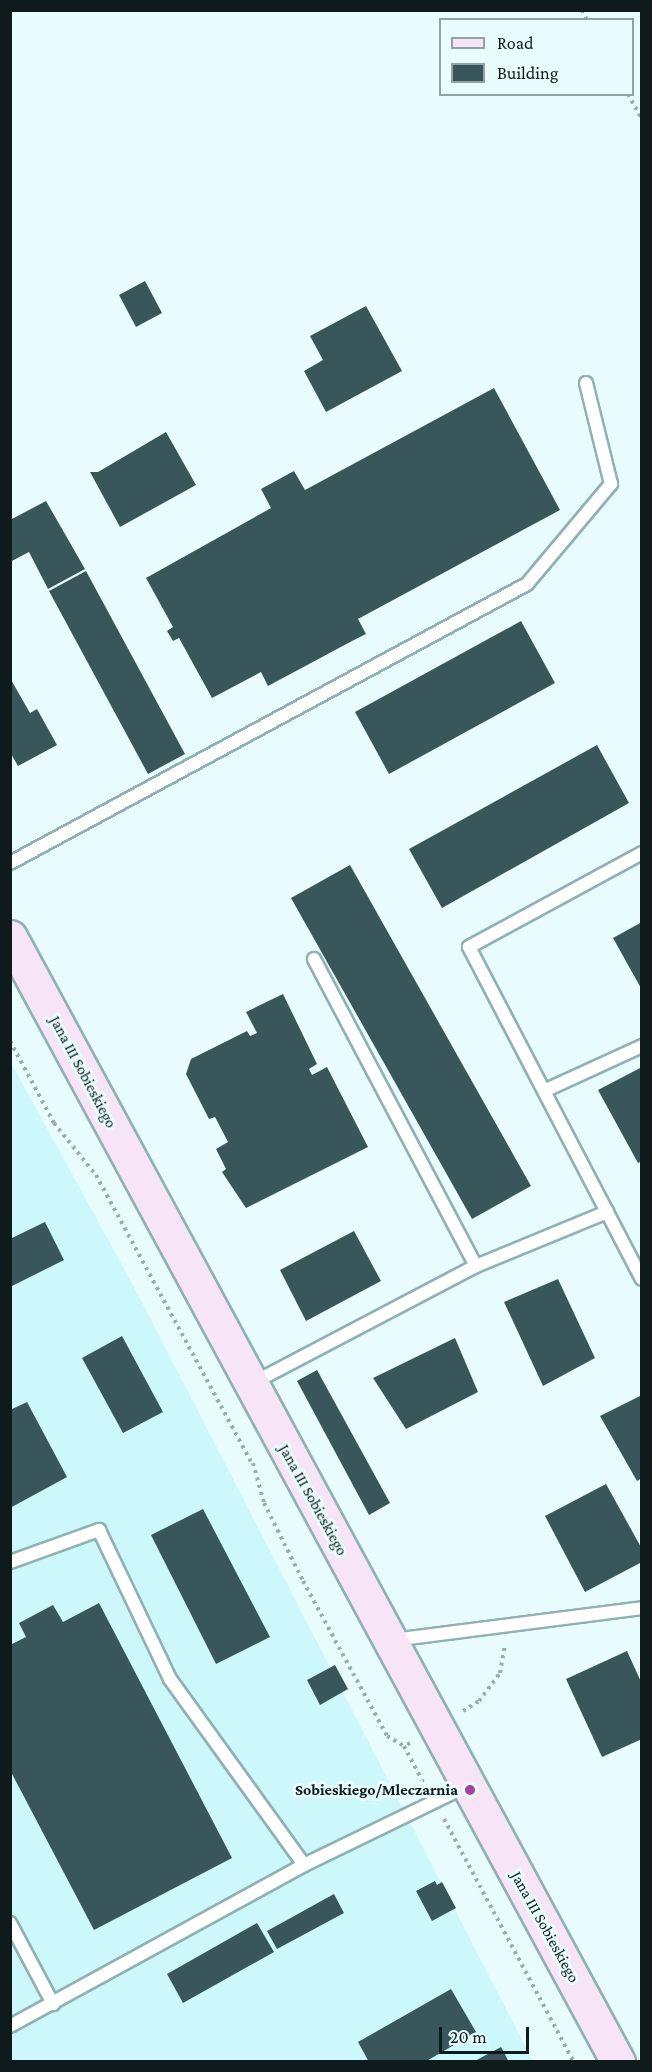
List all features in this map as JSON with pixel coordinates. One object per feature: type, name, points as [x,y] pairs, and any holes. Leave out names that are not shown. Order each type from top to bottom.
[{"type":"main road","name":"Jana III Sobieskiego","points":[[10,937],[618,2061]]},
{"type":"lane","points":[[10,863],[527,584],[610,483],[586,383]]},
{"type":"lane","points":[[642,853],[469,947],[546,1090],[642,1279]]},
{"type":"lane","points":[[314,959],[476,1266]]},
{"type":"lane","points":[[546,1090],[642,1046]]},
{"type":"lane","points":[[250,1384],[476,1266],[607,1212]]},
{"type":"lane","points":[[10,1562],[99,1530],[170,1679],[304,1865]]},
{"type":"lane","points":[[389,1640],[642,1608]]},
{"type":"lane","points":[[10,2026],[304,1865],[468,1785]]},
{"type":"lane","points":[[10,1923],[53,2004]]},
{"type":"path","points":[[629,96],[642,119]]},
{"type":"path","points":[[10,1041],[54,1123],[96,1175],[252,1463]]},
{"type":"shaded area","points":[[10,1061],[133,1285],[533,2061],[11,2061]]},
{"type":"building","points":[[145,281],[162,313],[136,327],[119,295]]},
{"type":"building","points":[[366,306],[402,371],[326,412],[304,371],[323,360],[310,336]]},
{"type":"building","points":[[494,388],[560,510],[358,619],[366,634],[268,686],[261,672],[212,698],[179,638],[173,641],[167,631],[173,627],[146,578],[271,508],[261,489],[294,471],[305,490]]},
{"type":"building","points":[[166,432],[196,485],[120,527],[90,472],[98,472]]},
{"type":"building","points":[[46,501],[85,569],[48,589],[29,552],[10,562],[10,520]]},
{"type":"building","points":[[86,571],[185,754],[148,774],[49,591]]},
{"type":"building","points":[[521,621],[555,683],[389,774],[355,712]]},
{"type":"building","points":[[10,678],[30,713],[37,709],[57,745],[18,766],[10,752]]},
{"type":"building","points":[[597,745],[629,803],[442,908],[409,849]]},
{"type":"building","points":[[350,865],[531,1186],[472,1219],[291,898]]},
{"type":"building","points":[[642,922],[642,990],[613,938]]},
{"type":"building","points":[[283,994],[317,1064],[309,1069],[312,1075],[327,1067],[368,1147],[246,1208],[222,1172],[226,1169],[216,1149],[228,1142],[215,1117],[209,1119],[186,1074],[191,1059],[247,1031],[250,1036],[257,1033],[246,1012]]},
{"type":"building","points":[[642,1067],[642,1161],[638,1163],[598,1090]]},
{"type":"building","points":[[45,1222],[64,1260],[10,1287],[10,1239]]},
{"type":"building","points":[[354,1231],[381,1281],[306,1321],[280,1270]]},
{"type":"building","points":[[558,1279],[595,1358],[543,1386],[504,1302]]},
{"type":"building","points":[[122,1336],[163,1412],[123,1433],[82,1358]]},
{"type":"building","points":[[455,1338],[478,1392],[406,1429],[373,1378]]},
{"type":"building","points":[[317,1370],[390,1503],[369,1515],[297,1381]]},
{"type":"building","points":[[642,1395],[642,1478],[637,1481],[600,1416]]},
{"type":"building","points":[[27,1402],[67,1477],[10,1508],[10,1410]]},
{"type":"building","points":[[606,1484],[642,1549],[642,1562],[585,1592],[545,1516]]},
{"type":"building","points":[[203,1509],[270,1637],[216,1664],[151,1535]]},
{"type":"building","points":[[99,1603],[232,1858],[94,1930],[10,1770],[10,1645],[26,1637],[19,1623],[53,1605],[63,1622]]},
{"type":"building","points":[[627,1651],[642,1684],[642,1739],[602,1757],[566,1679]]},
{"type":"building","points":[[335,1665],[348,1689],[320,1705],[307,1680]]},
{"type":"building","points":[[435,1881],[437,1885],[442,1882],[456,1908],[432,1921],[416,1891]]},
{"type":"building","points":[[334,1894],[344,1913],[277,1949],[267,1931]]},
{"type":"building","points":[[257,1923],[274,1952],[183,2003],[167,1974]]},
{"type":"building","points":[[451,1989],[476,2032],[425,2062],[369,2062],[358,2042]]},
{"type":"building","points":[[501,2047],[509,2062],[473,2062]]},
{"type":"place","name":"Sobieskiego/Mleczarnia","points":[[470,1790]]}]
